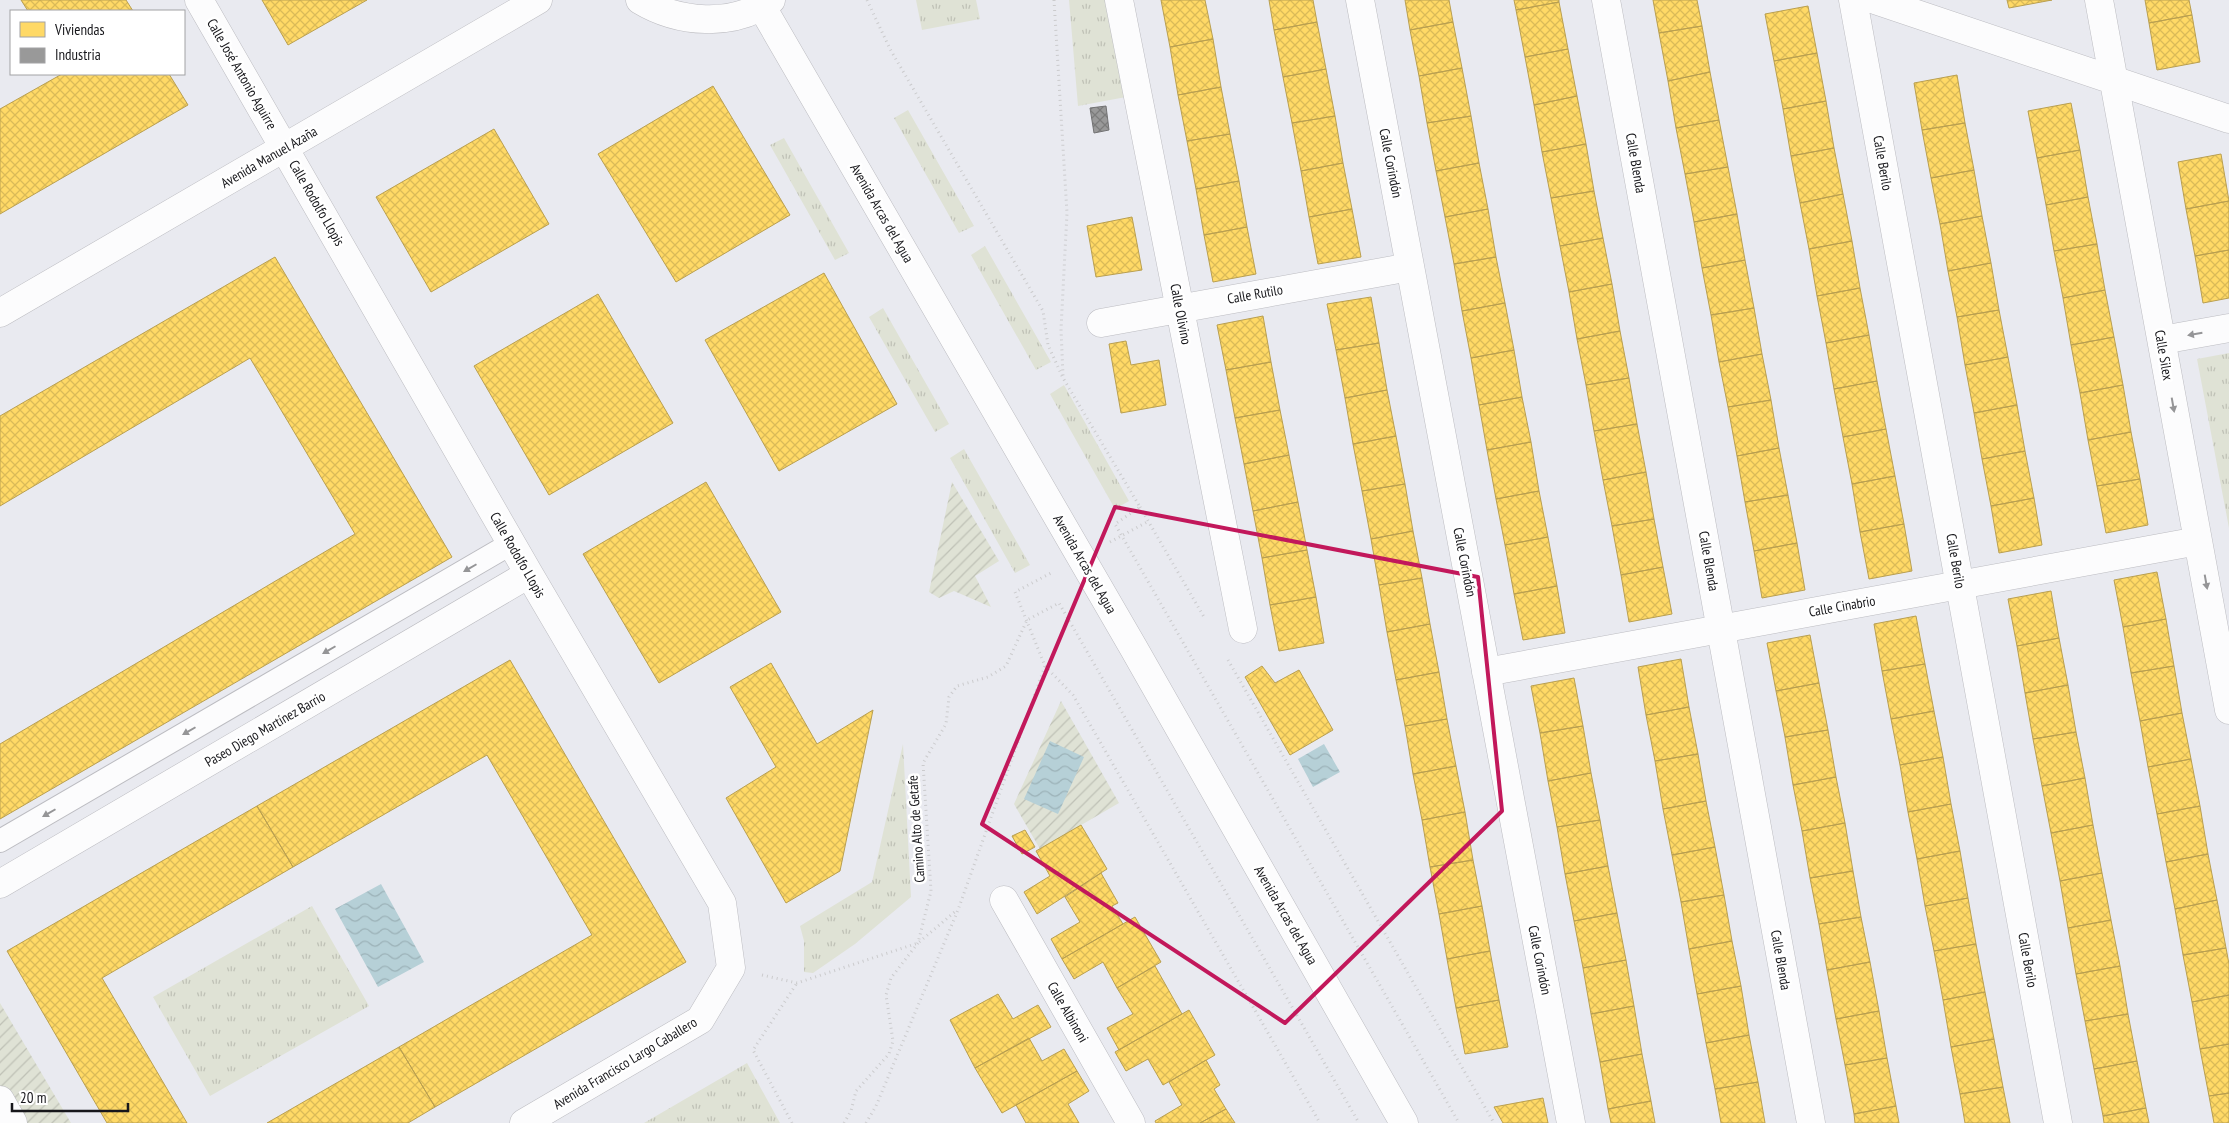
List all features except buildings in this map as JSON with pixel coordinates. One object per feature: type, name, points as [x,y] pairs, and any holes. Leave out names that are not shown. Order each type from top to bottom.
[{"type":"street","name":"Calle José Antonio Aguirre","points":[[199,0],[285,147]]},
{"type":"street","name":"Avenida Manuel Azaña","points":[[0,313],[538,0]]},
{"type":"street","points":[[640,0],[658,11],[692,19],[728,18],[766,3]]},
{"type":"street","name":"Calle Olivino","points":[[1119,0],[1243,629]]},
{"type":"street","name":"Calle Corindón","points":[[1360,0],[1571,1123]]},
{"type":"street","name":"Calle Blenda","points":[[1606,0],[1811,1123]]},
{"type":"street","name":"Calle Berilo","points":[[1852,0],[2058,1123]]},
{"type":"street","points":[[1875,0],[2229,119]]},
{"type":"street","name":"Calle Silex","points":[[2099,0],[2229,710]]},
{"type":"street","name":"Avenida Arcas del Agua","points":[[766,3],[1404,1123]]},
{"type":"street","name":"Calle Rodolfo Llopis","points":[[285,147],[529,574],[722,903],[731,968]]},
{"type":"street","name":"Calle Rutilo","points":[[1100,323],[1410,267]]},
{"type":"street","points":[[2162,340],[2229,328]]},
{"type":"street","name":"Calle Cinabrio","points":[[1486,672],[2198,541]]},
{"type":"street","name":"Paseo Diego Martínez Barrio","points":[[0,884],[529,574]]},
{"type":"street","name":"Calle Albinoni","points":[[1004,900],[1131,1123]]},
{"type":"street","name":"Avenida Francisco Largo Caballero","points":[[524,1123],[700,1020],[731,968]]},
{"type":"street","points":[[0,1100],[13,1123]]},
{"type":"lane","points":[[0,841],[512,543]]},
{"type":"path","points":[[867,0],[890,49],[1043,311],[1048,345],[1063,378],[1149,521],[1205,619]]},
{"type":"path","points":[[1054,0],[1067,213],[1061,329],[1063,378]]},
{"type":"path","points":[[1140,507],[1115,524],[1121,536],[1459,1123]]},
{"type":"path","points":[[1149,521],[1015,592],[1045,666],[1073,695],[1320,1123]]},
{"type":"path","points":[[1027,620],[1059,603],[1358,1123]]},
{"type":"path","name":"Camino Alto de Getafe","points":[[844,1123],[851,1111],[856,1091],[888,1054],[894,1041],[886,996],[890,978],[918,943],[931,891],[923,763],[946,724],[950,697],[957,686],[988,676],[1006,666],[1027,620]]},
{"type":"path","points":[[1224,653],[1494,1123]]},
{"type":"path","points":[[866,1123],[876,1106],[958,910],[1045,666]]},
{"type":"path","points":[[731,968],[797,982],[918,943],[958,910]]},
{"type":"path","points":[[792,1123],[753,1050],[797,982]]},
{"type":"highlighted area","points":[[1115,507],[1478,577],[1502,811],[1285,1023],[982,824]]},
{"type":"green space","points":[[916,0],[976,0],[980,19],[922,30]]},
{"type":"green space","points":[[1069,0],[1107,0],[1126,97],[1078,106]]},
{"type":"green space","points":[[908,110],[974,226],[959,233],[894,118]]},
{"type":"green space","points":[[784,138],[849,253],[835,260],[770,145]]},
{"type":"green space","points":[[985,246],[1051,362],[1036,370],[971,255]]},
{"type":"green space","points":[[883,308],[949,424],[935,432],[869,317]]},
{"type":"green space","points":[[2229,353],[2229,528],[2197,359]]},
{"type":"green space","points":[[1064,385],[1129,501],[1115,509],[1050,394]]},
{"type":"green space","points":[[964,449],[1030,565],[1015,573],[950,458]]},
{"type":"green space","points":[[952,482],[999,561],[975,576],[991,607],[954,591],[939,598],[929,592]]},
{"type":"green space","points":[[1061,701],[1119,803],[1040,849],[1014,804]]},
{"type":"green space","points":[[903,744],[911,897],[855,944],[813,973],[804,972],[804,941],[800,926],[872,882]]},
{"type":"green space","points":[[312,906],[369,1006],[210,1096],[153,997]]},
{"type":"green space","points":[[0,1003],[71,1123],[0,1123]]},
{"type":"green space","points":[[747,1063],[780,1123],[644,1123]]},
{"type":"water","points":[[1050,741],[1084,757],[1058,814],[1024,799]]},
{"type":"water","points":[[1324,744],[1340,772],[1313,787],[1298,759]]},
{"type":"water","points":[[381,884],[424,962],[378,987],[335,909]]}]
